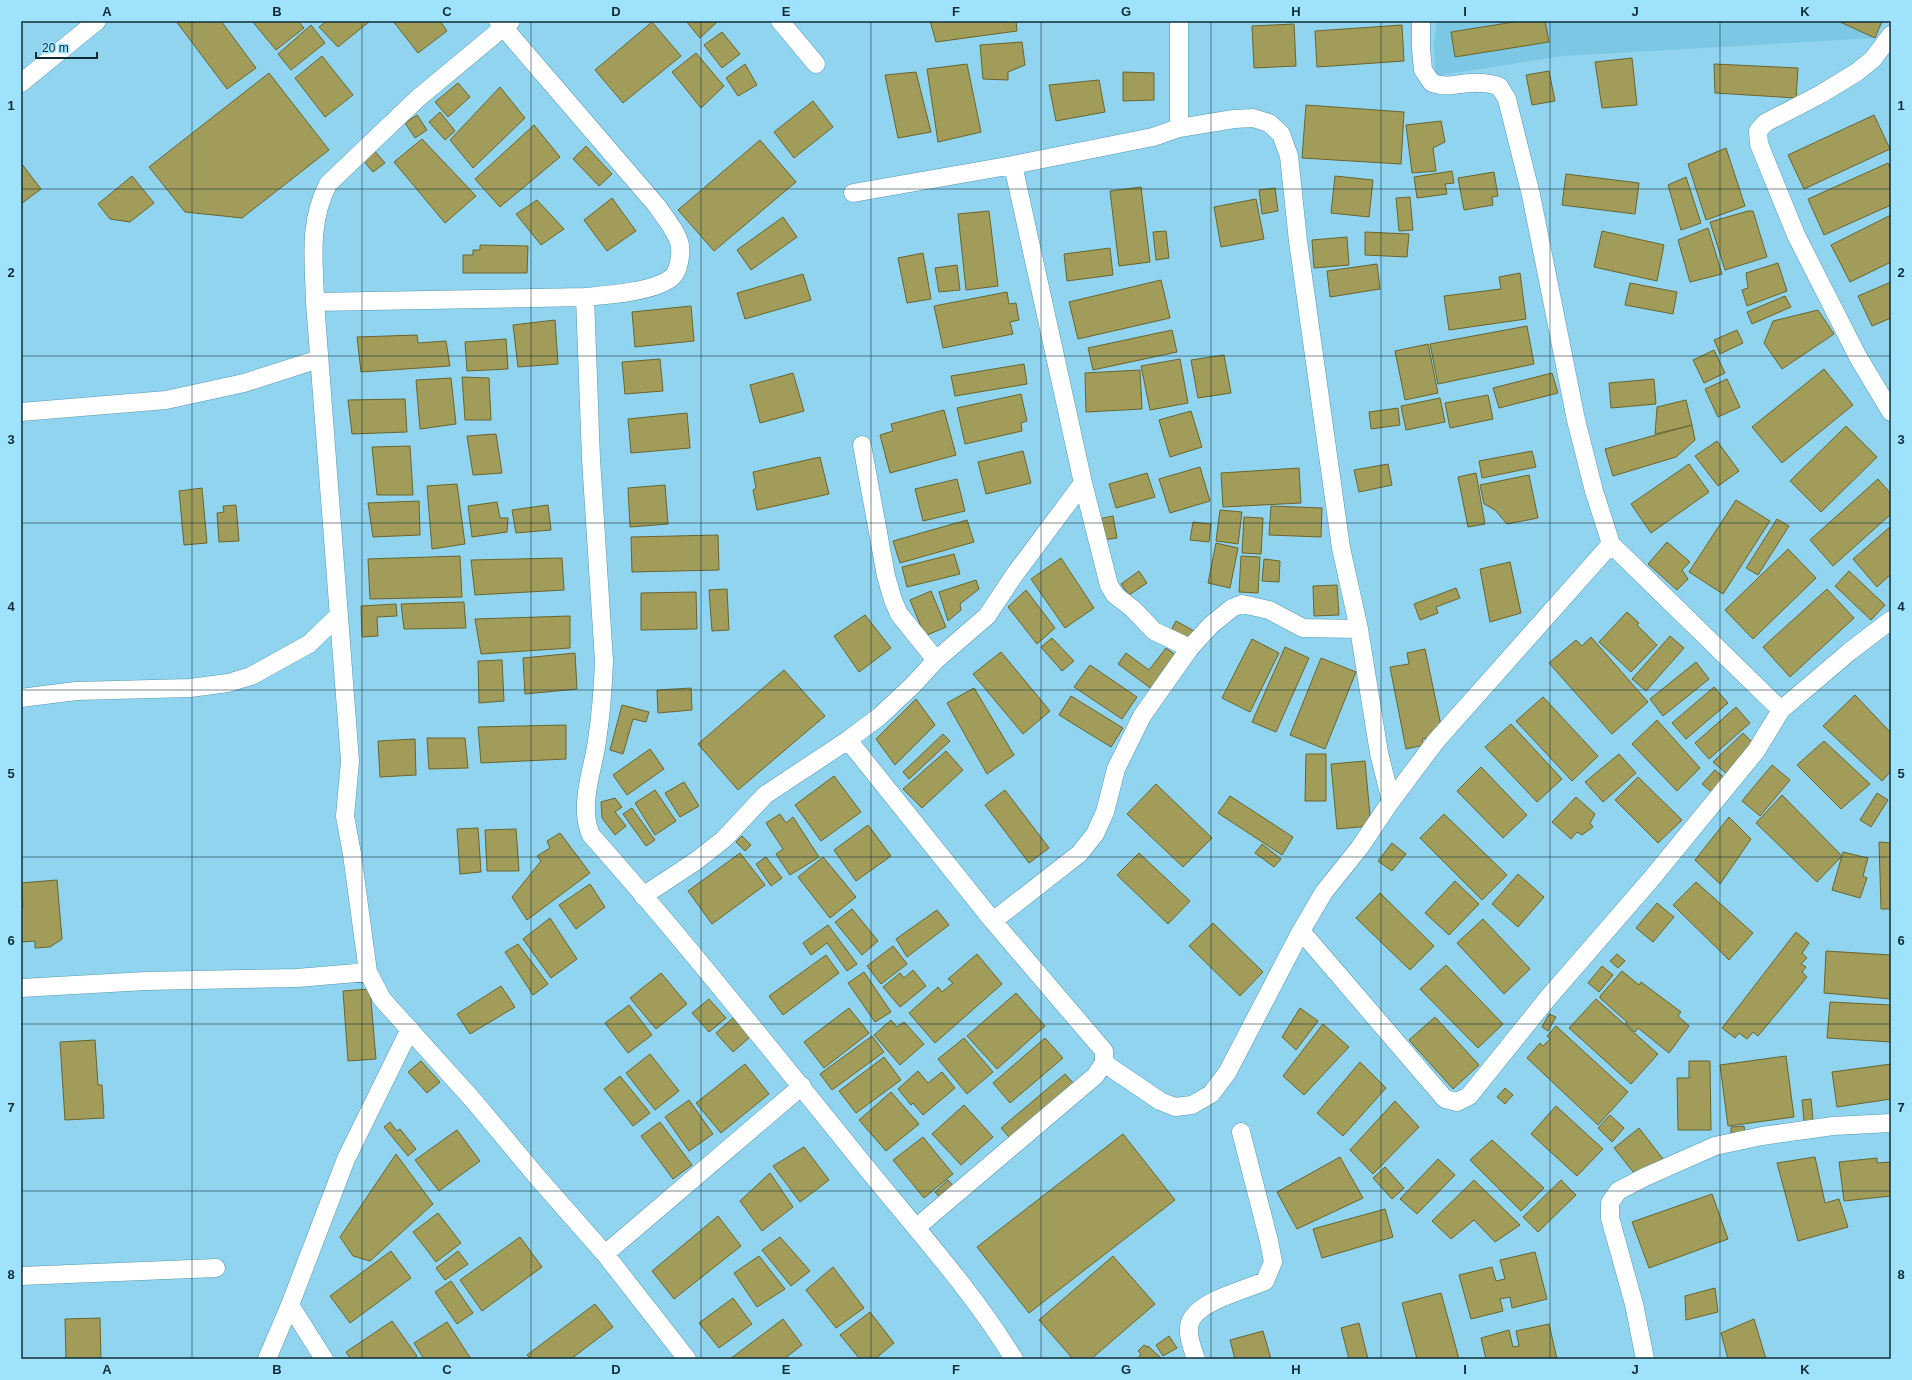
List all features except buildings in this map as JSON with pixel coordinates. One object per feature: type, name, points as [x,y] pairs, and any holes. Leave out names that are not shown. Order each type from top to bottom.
[{"type":"street","points":[[21,83],[97,21]]},
{"type":"street","points":[[780,21],[816,64]]},
{"type":"street","points":[[1179,21],[1179,128]]},
{"type":"street","points":[[1421,21],[1423,70],[1432,83],[1445,87],[1470,83],[1487,83],[1499,86],[1507,99],[1531,196],[1576,420],[1594,491],[1611,544],[1781,710]]},
{"type":"street","points":[[315,302],[585,297],[620,294],[649,288],[672,278],[678,265],[680,246],[670,226],[657,206],[628,174],[504,23],[417,99],[328,184],[319,201],[313,231],[315,302],[319,360],[350,761],[345,816],[352,854],[368,972],[382,999],[410,1029],[605,1254],[688,1359]]},
{"type":"street","points":[[1891,35],[1873,59],[1857,72],[1821,94],[1765,122],[1758,131],[1759,144],[1796,235],[1858,356],[1891,412]]},
{"type":"street","points":[[853,193],[1013,165],[1153,137],[1179,128],[1234,119],[1253,118],[1269,123],[1281,134],[1289,156],[1299,249],[1332,493],[1341,548],[1359,629],[1379,753],[1391,801]]},
{"type":"street","points":[[1013,165],[1083,483],[1109,585],[1115,595],[1133,609],[1154,631],[1190,648]]},
{"type":"street","points":[[585,297],[591,467],[604,661],[603,693],[598,735],[586,807],[587,825],[591,835],[802,1086],[866,1167],[917,1227],[970,1295],[1014,1359]]},
{"type":"street","points":[[21,412],[166,400],[244,383],[319,360]]},
{"type":"street","points":[[862,445],[886,576],[893,600],[899,614],[936,660]]},
{"type":"street","points":[[643,896],[696,862],[724,839],[765,795],[848,740],[880,716],[914,685],[936,660],[987,616],[1015,574],[1083,483]]},
{"type":"street","points":[[1104,1063],[1160,1101],[1175,1107],[1192,1105],[1211,1094],[1227,1073],[1324,892],[1360,847],[1391,801],[1436,741],[1611,544]]},
{"type":"street","points":[[993,921],[1079,854],[1095,834],[1105,812],[1116,769],[1142,716],[1190,648],[1211,625],[1232,608],[1242,604],[1269,610],[1303,628],[1359,629]]},
{"type":"street","points":[[21,698],[76,691],[190,688],[228,683],[251,676],[309,644],[339,615]]},
{"type":"street","points":[[1302,931],[1445,1099],[1457,1102],[1469,1096],[1547,999],[1700,820],[1756,751],[1781,710],[1849,652],[1891,620]]},
{"type":"street","points":[[848,740],[993,921],[1104,1051],[1104,1063],[1095,1076],[917,1227]]},
{"type":"street","points":[[21,988],[146,980],[297,978],[368,972]]},
{"type":"street","points":[[267,1359],[290,1305],[346,1159],[410,1029]]},
{"type":"street","points":[[605,1254],[802,1086]]},
{"type":"street","points":[[1645,1359],[1634,1304],[1610,1218],[1610,1203],[1618,1191],[1715,1146],[1762,1136],[1833,1126],[1891,1123]]},
{"type":"street","points":[[1196,1359],[1189,1334],[1192,1318],[1206,1306],[1219,1299],[1265,1281],[1272,1262],[1269,1241],[1241,1132]]},
{"type":"street","points":[[21,1276],[216,1268]]},
{"type":"street","points":[[290,1305],[324,1359]]},
{"type":"shaded area","points":[[1437,21],[1884,21],[1875,38],[1563,56],[1435,76],[1434,42]]}]
